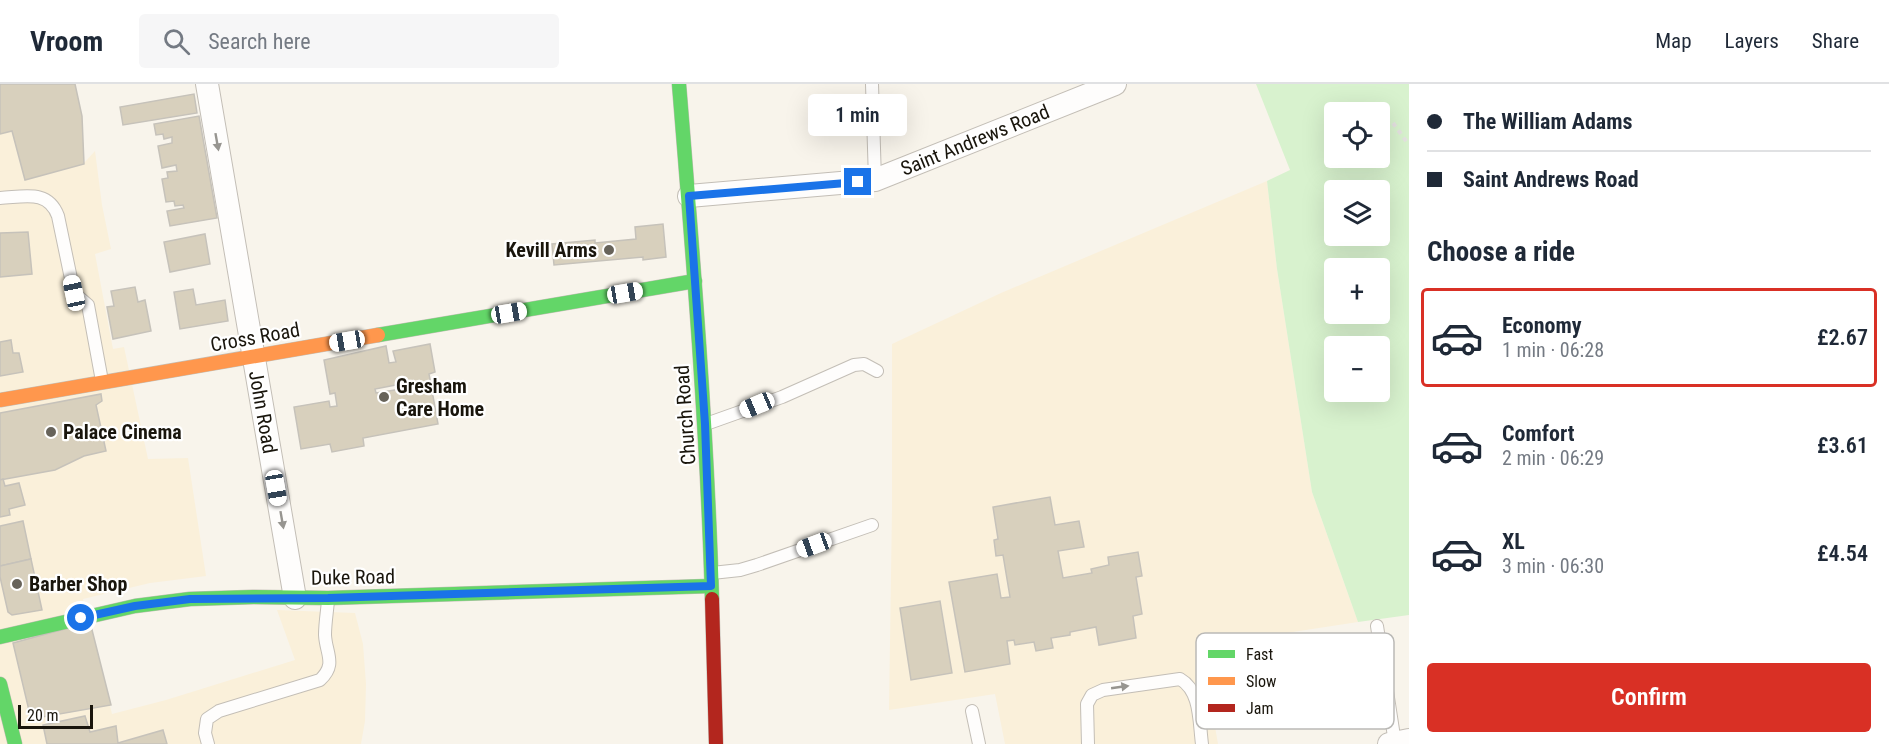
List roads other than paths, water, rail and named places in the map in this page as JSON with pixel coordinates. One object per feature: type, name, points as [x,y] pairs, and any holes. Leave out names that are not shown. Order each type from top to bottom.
[{"type":"street","name":"John Road","points":[[207,84],[295,598]]},
{"type":"street","name":"Church Road","points":[[679,84],[705,424],[716,744]]},
{"type":"street","name":"Saint Andrews Road","points":[[689,196],[874,180],[1115,84]]},
{"type":"street","name":"Cross Road","points":[[0,400],[695,281]]},
{"type":"street","name":"Duke Road","points":[[0,637],[135,606],[190,599],[328,598],[711,579]]},
{"type":"street","points":[[0,684],[15,744]]},
{"type":"lane","points":[[872,84],[874,180]]},
{"type":"lane","points":[[0,198],[35,196],[46,199],[54,206],[74,293],[88,305],[102,382]]},
{"type":"lane","points":[[705,424],[782,397],[854,364],[864,364],[878,371]]},
{"type":"lane","points":[[711,579],[872,525]]},
{"type":"lane","points":[[208,744],[205,733],[207,719],[219,711],[320,680],[328,673],[330,661],[325,634],[328,598]]},
{"type":"lane","points":[[1377,626],[1378,633]]},
{"type":"lane","points":[[1088,744],[1087,704],[1092,695],[1103,690],[1180,679],[1188,683],[1196,702]]},
{"type":"lane","points":[[972,711],[979,744]]},
{"type":"lane","points":[[1394,720],[1398,742]]},
{"type":"lane","points":[[1200,729],[1202,744]]},
{"type":"place","name":"Kevill Arms","points":[[609,250]]},
{"type":"place","name":"Gresham Care Home","points":[[384,397]]},
{"type":"place","name":"Palace Cinema","points":[[51,432]]},
{"type":"place","name":"Barber Shop","points":[[17,584]]}]
